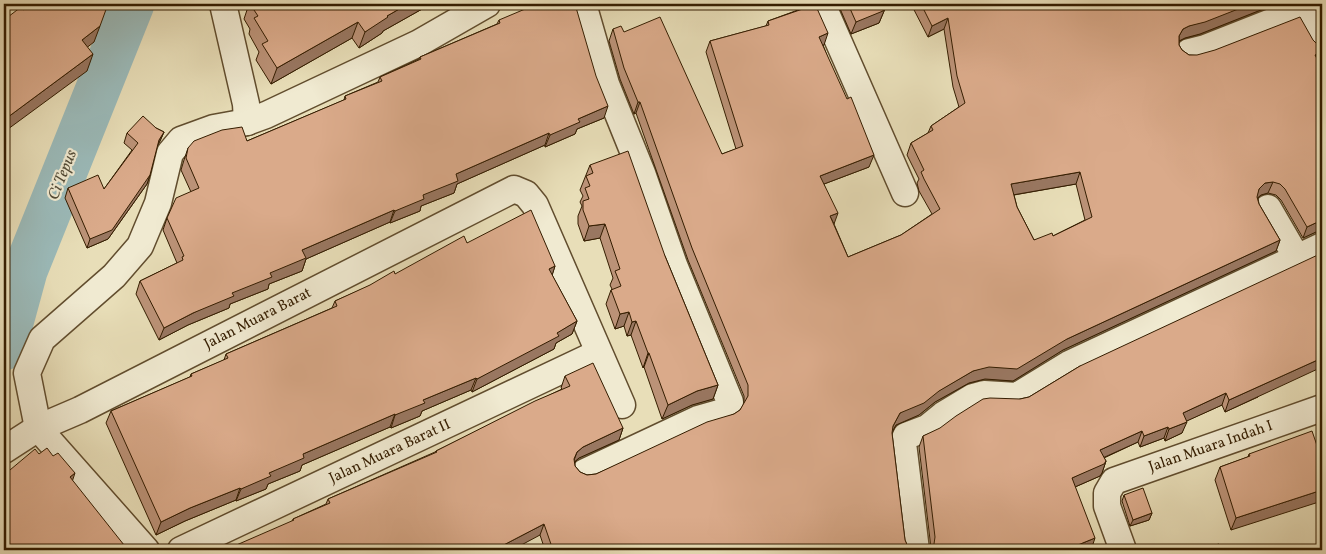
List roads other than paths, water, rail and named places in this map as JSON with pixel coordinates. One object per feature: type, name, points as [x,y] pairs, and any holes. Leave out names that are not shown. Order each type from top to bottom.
[{"type":"street","points":[[222,4],[246,113]]},
{"type":"street","points":[[146,550],[38,428],[26,373],[42,338],[114,276],[140,246],[158,203],[170,153],[181,140],[214,128],[246,113],[266,115],[418,43],[487,4]]},
{"type":"street","points":[[584,4],[606,84],[642,173],[674,265],[730,402],[726,411],[698,419],[584,472]]},
{"type":"street","points":[[822,4],[905,192]]},
{"type":"street","points":[[1189,52],[1206,48],[1302,7],[1322,44]]},
{"type":"street","name":"Jalan Muara Barat","points":[[4,450],[38,428],[80,410],[514,189],[526,194],[535,205],[598,353]]},
{"type":"street","points":[[1268,208],[1297,258]]},
{"type":"street","points":[[916,550],[903,443],[906,436],[927,428],[973,397],[984,394],[1017,396],[1069,364],[1322,246]]},
{"type":"street","points":[[598,353],[622,405]]},
{"type":"street","name":"Jalan Muara Barat II","points":[[181,550],[598,353]]},
{"type":"street","name":"Jalan Muara Indah I","points":[[1123,550],[1107,506],[1107,494],[1114,481],[1322,408]]},
{"type":"waterway","name":"Ci Tepus","points":[[4,348],[25,271],[132,4]]}]
